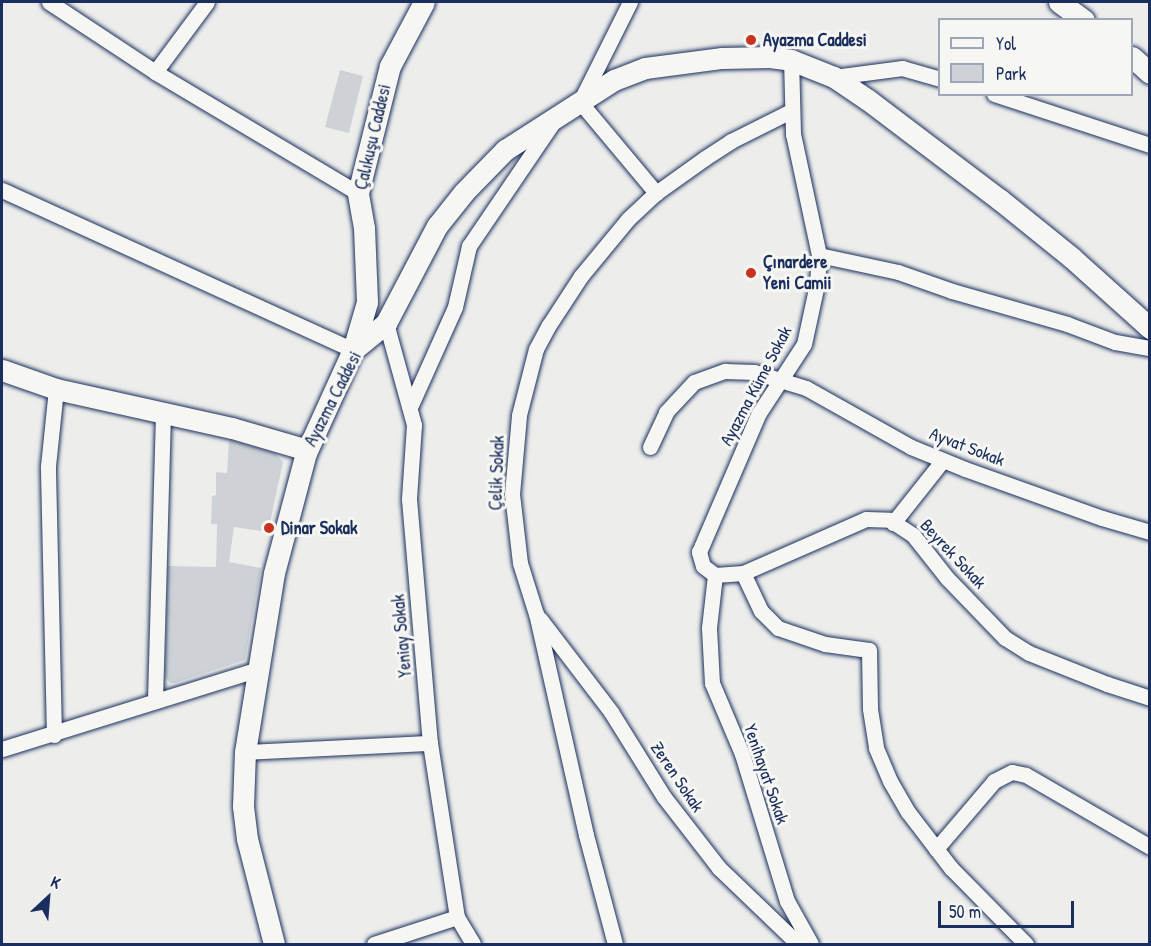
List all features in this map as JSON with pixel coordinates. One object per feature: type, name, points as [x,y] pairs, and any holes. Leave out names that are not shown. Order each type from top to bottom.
[{"type":"street","points":[[49,2],[155,72],[358,193]]},
{"type":"street","points":[[155,72],[207,2]]},
{"type":"street","name":"Çalıkuşu Caddesi","points":[[353,350],[367,302],[364,228],[358,193],[390,66],[424,2]]},
{"type":"street","points":[[624,6],[580,102],[656,194]]},
{"type":"street","name":"Ayazma Caddesi","points":[[274,945],[247,839],[243,806],[245,752],[274,573],[307,450],[353,350],[386,322],[437,226],[464,192],[504,150],[614,80],[663,64],[732,57],[770,57],[790,60],[834,78],[999,199],[1072,258],[1149,328]]},
{"type":"street","points":[[1133,59],[1149,73]]},
{"type":"street","name":"Ayazma Küme Sokak","points":[[715,575],[703,566],[699,552],[749,434],[780,379],[804,344],[812,316],[819,255],[798,160],[791,111],[790,60]]},
{"type":"street","points":[[834,78],[902,68],[938,79]]},
{"type":"street","points":[[1000,96],[1149,145]]},
{"type":"street","name":"Çelik Sokak","points":[[615,945],[586,835],[536,614],[520,563],[512,494],[519,416],[536,350],[581,276],[628,219],[656,194],[731,141],[791,111]]},
{"type":"street","points":[[411,405],[455,307],[469,246],[558,114]]},
{"type":"street","points":[[2,190],[353,350]]},
{"type":"street","points":[[819,255],[898,272],[952,291],[1067,324],[1115,342],[1149,348]]},
{"type":"street","name":"Yeniay Sokak","points":[[386,322],[411,405],[414,425],[409,499],[430,743],[457,917],[473,945]]},
{"type":"street","points":[[2,370],[56,388],[232,428],[307,450]]},
{"type":"street","name":"Ayvat Sokak","points":[[650,447],[666,412],[681,394],[702,378],[739,370],[780,379],[822,395],[861,420],[944,460],[1102,518],[1149,532]]},
{"type":"street","points":[[54,735],[48,466],[56,388]]},
{"type":"street","points":[[155,700],[163,413]]},
{"type":"street","points":[[893,523],[944,460]]},
{"type":"street","name":"Beyrek Sokak","points":[[715,575],[743,573],[866,519],[893,523],[913,536],[947,578],[1005,638],[1029,653],[1149,698]]},
{"type":"street","points":[[743,573],[761,611],[778,628],[825,644],[869,650],[870,709],[876,748],[890,781],[908,812],[951,868],[1026,945]]},
{"type":"street","name":"Yenihayat Sokak","points":[[715,575],[709,628],[712,683],[722,713],[742,754],[787,901],[811,945]]},
{"type":"street","name":"Zeren Sokak","points":[[536,614],[611,712],[664,796],[719,868],[791,937],[805,945]]},
{"type":"street","points":[[2,749],[54,735],[155,700],[259,669]]},
{"type":"street","points":[[245,752],[430,743]]},
{"type":"street","points":[[936,849],[994,781],[1012,772],[1026,775],[1149,847]]},
{"type":"street","points":[[375,945],[457,917]]},
{"type":"green space","points":[[340,70],[363,76],[349,133],[325,127]]},
{"type":"green space","points":[[229,439],[275,453],[283,462],[268,532],[234,527],[229,562],[261,568],[245,660],[170,683],[165,676],[168,566],[216,567],[217,524],[211,524],[212,496],[216,495],[216,472],[227,473]]},
{"type":"place","name":"Ayazma Caddesi","points":[[751,40]]},
{"type":"place","name":"Çınardere Yeni Camii","points":[[751,273]]},
{"type":"place","name":"Dinar Sokak","points":[[269,528]]}]
